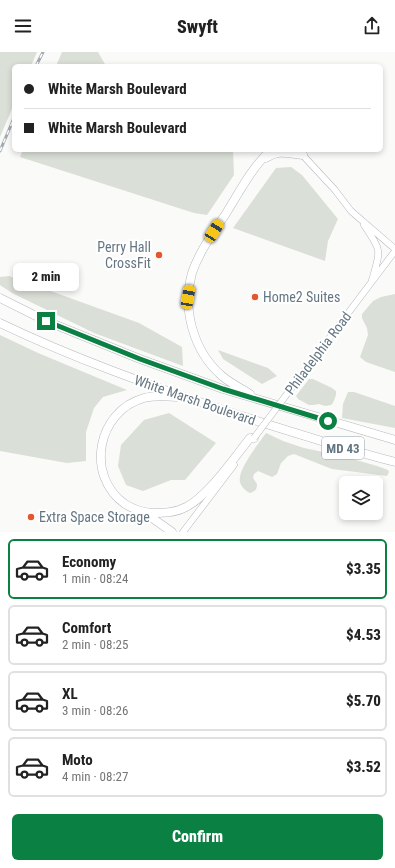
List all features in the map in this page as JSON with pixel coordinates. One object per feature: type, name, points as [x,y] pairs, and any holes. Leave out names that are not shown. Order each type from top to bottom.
[{"type":"highway","points":[[267,403],[222,376],[199,348],[194,337],[188,311],[188,297],[192,274],[199,258],[256,166],[269,152]]},
{"type":"highway","points":[[256,166],[274,154],[283,152],[301,153]]},
{"type":"highway","name":"White Marsh Boulevard","points":[[0,298],[46,321],[140,359],[223,389],[395,440]]},
{"type":"highway","name":"White Marsh Boulevard","points":[[0,323],[39,342],[83,360],[204,404],[298,434],[395,462]]},
{"type":"highway","points":[[172,532],[145,512],[130,507],[120,500],[107,483],[102,473],[100,460],[102,442],[105,432],[116,416],[124,409],[143,398],[154,396],[175,397],[204,404]]},
{"type":"highway","points":[[145,512],[172,512],[187,507],[194,502],[227,467],[250,438],[254,438]]},
{"type":"main road","points":[[301,153],[359,218],[395,250]]},
{"type":"main road","points":[[359,218],[377,244],[379,251],[371,284]]},
{"type":"main road","name":"Philadelphia Road","points":[[183,532],[371,284],[395,250]]},
{"type":"shaded area","points":[[0,52],[37,52],[32,64],[12,64],[12,109],[0,137]]},
{"type":"shaded area","points":[[62,52],[98,52],[105,64],[57,64]]},
{"type":"shaded area","points":[[22,152],[233,152],[234,175],[207,215],[194,213],[20,157]]},
{"type":"shaded area","points":[[291,167],[302,175],[338,219],[328,241],[325,261],[233,228],[276,168]]},
{"type":"shaded area","points":[[9,276],[139,323],[182,347],[183,366],[94,333],[12,293],[0,285],[0,277]]},
{"type":"shaded area","points":[[395,294],[395,372],[366,362],[360,357],[368,335],[362,314],[373,301],[381,297]]},
{"type":"shaded area","points":[[0,335],[38,353],[127,390],[103,397],[94,408],[86,432],[86,461],[67,463],[0,451]]},
{"type":"shaded area","points":[[218,350],[268,368],[277,376],[262,384],[223,359]]},
{"type":"shaded area","points":[[309,379],[313,379],[336,391],[336,395],[331,405],[309,405],[298,399],[296,396]]},
{"type":"shaded area","points":[[348,392],[354,392],[395,406],[395,428],[342,418],[343,404]]},
{"type":"shaded area","points":[[169,413],[216,443],[185,480],[171,480],[143,491],[126,485],[118,466],[121,445],[144,420]]},
{"type":"shaded area","points":[[266,433],[304,448],[342,456],[377,466],[388,470],[389,472],[387,476],[332,469],[294,454],[288,456],[281,463],[277,474],[272,477],[258,471],[254,474],[253,478],[257,484],[257,487],[255,491],[250,493],[241,486],[240,477],[249,457]]},
{"type":"railway","points":[[37,64],[43,52]]},
{"type":"railway","points":[[0,151],[12,123]]},
{"type":"place","name":"Perry Hall CrossFit","points":[[159,255]]},
{"type":"place","name":"Home2 Suites","points":[[255,297]]},
{"type":"place","name":"Extra Space Storage","points":[[31,517]]},
{"type":"route","points":[[46,321],[140,359],[223,389],[328,421]]}]
